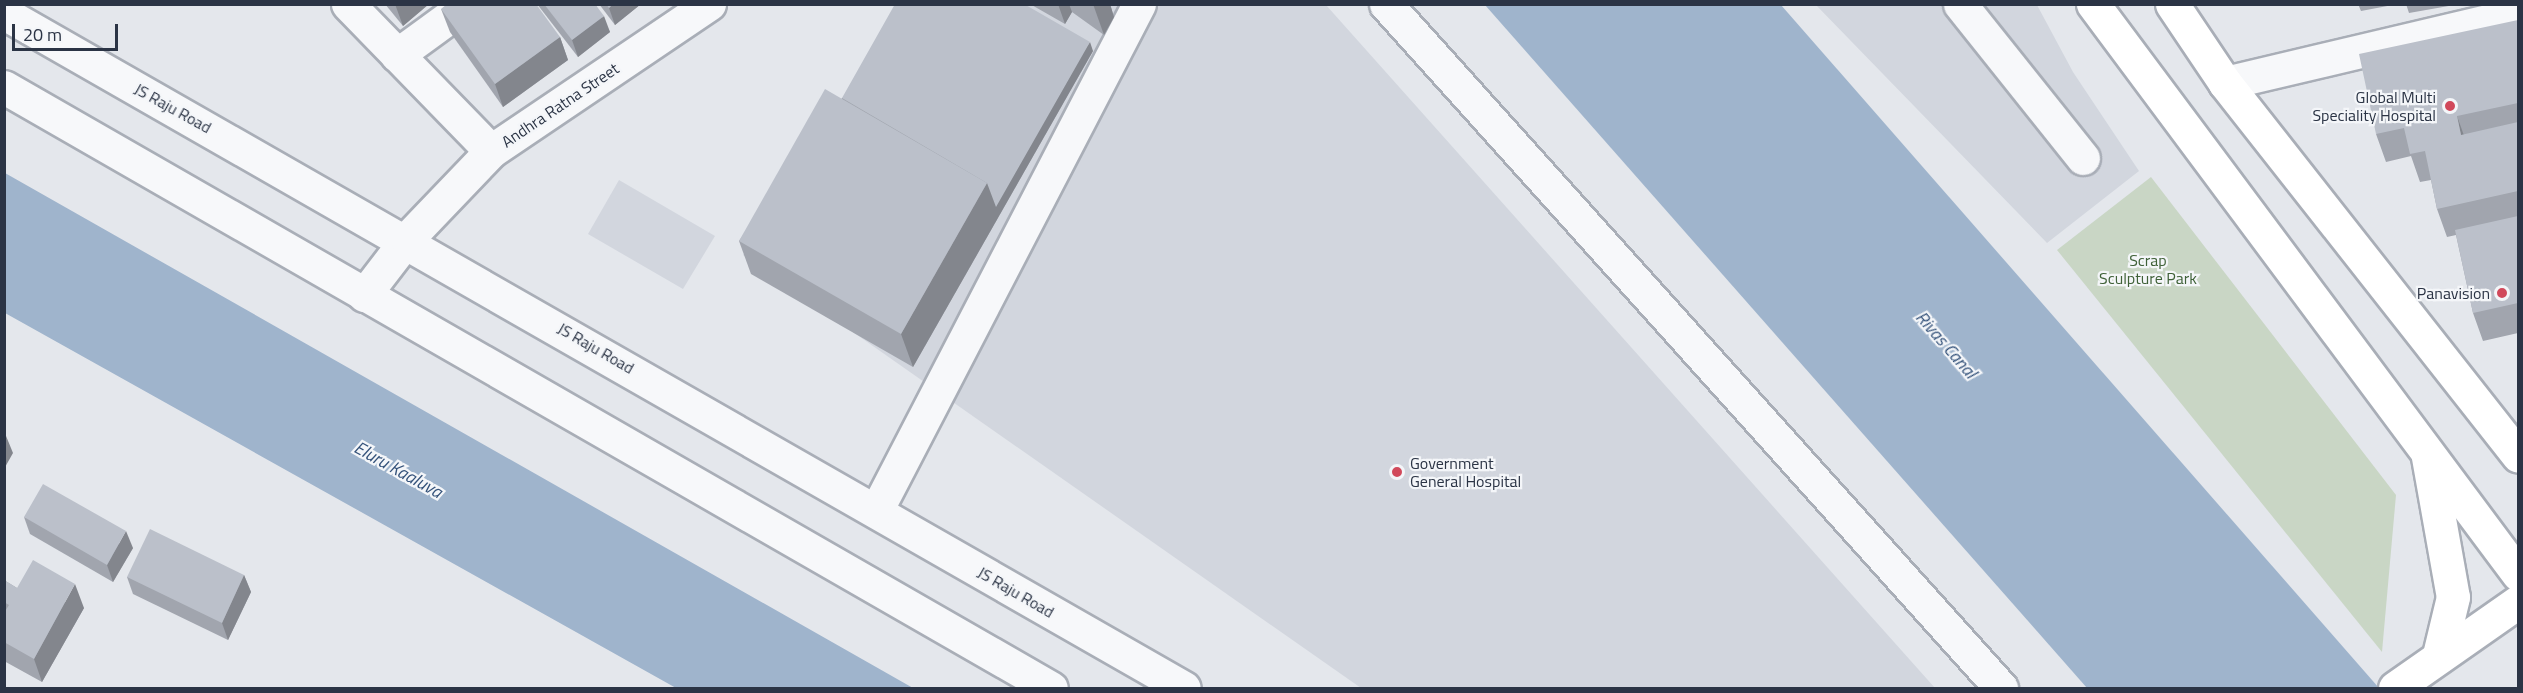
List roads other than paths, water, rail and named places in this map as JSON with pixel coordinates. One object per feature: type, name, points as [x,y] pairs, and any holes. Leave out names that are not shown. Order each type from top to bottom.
[{"type":"main road","points":[[2093,4],[2206,161],[2424,442],[2518,574]]},
{"type":"main road","points":[[2172,4],[2225,83],[2518,456]]},
{"type":"main road","points":[[2424,442],[2453,597],[2437,656]]},
{"type":"main road","points":[[2396,688],[2437,656],[2518,602]]},
{"type":"street","name":"Andhra Ratna Street","points":[[348,4],[491,151],[709,4]]},
{"type":"street","points":[[397,55],[467,4]]},
{"type":"street","points":[[876,510],[1139,4]]},
{"type":"street","points":[[1386,4],[2001,688]]},
{"type":"street","points":[[1960,4],[2082,158]]},
{"type":"street","name":"JS Raju Road","points":[[4,13],[407,239],[1184,688]]},
{"type":"street","points":[[2225,83],[2518,14]]},
{"type":"street","points":[[4,87],[1051,688]]},
{"type":"street","points":[[364,295],[407,239],[491,151]]},
{"type":"water","name":"Rivas Canal","points":[[1485,5],[1781,5],[2379,688],[2087,688]]},
{"type":"water","name":"Eluru Kaaluva","points":[[5,173],[913,688],[676,688],[5,313]]},
{"type":"place","name":"Global Multi Speciality Hospital","points":[[2450,106]]},
{"type":"place","name":"Panavision","points":[[2502,293]]},
{"type":"place","name":"Government General Hospital","points":[[1397,472]]},
{"type":"park label","name":"Scrap Sculpture Park","points":[[2148,269]]}]
